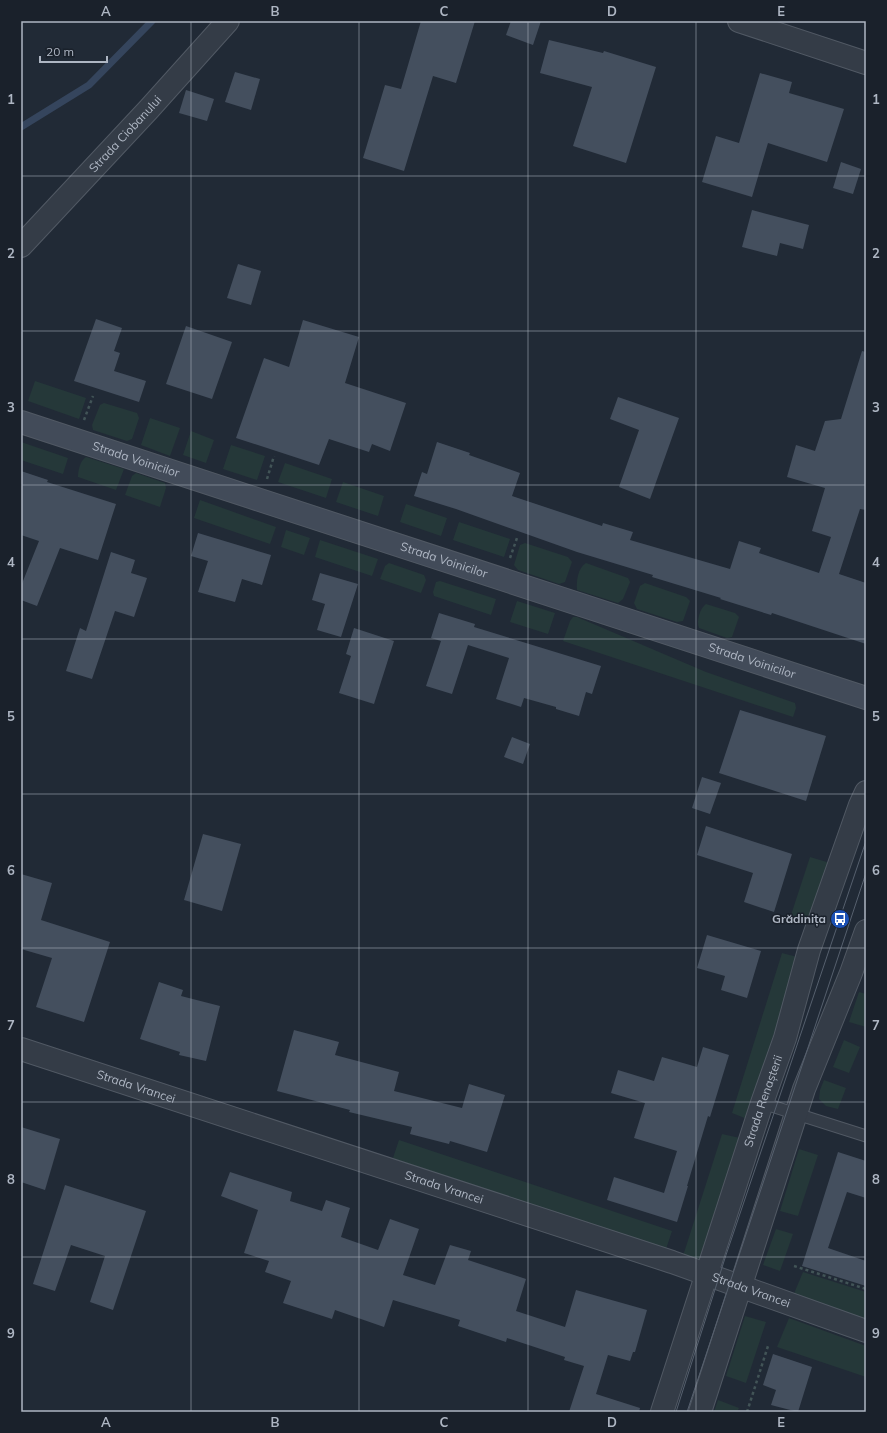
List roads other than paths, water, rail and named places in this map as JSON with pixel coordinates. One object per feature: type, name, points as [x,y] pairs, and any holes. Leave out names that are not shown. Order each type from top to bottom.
[{"type":"main road","name":"Strada Voinicilor","points":[[21,422],[863,701]]},
{"type":"street","name":"Strada Ciobanului","points":[[21,246],[228,21]]},
{"type":"street","points":[[739,21],[866,63]]},
{"type":"street","name":"Strada Renașterii","points":[[662,1412],[762,1103],[785,1038],[809,950],[860,805],[866,792]]},
{"type":"street","points":[[700,1412],[804,1089],[851,973],[866,931]]},
{"type":"street","name":"Strada Vrancei","points":[[21,1049],[672,1262],[866,1331]]},
{"type":"lane","points":[[762,1103],[866,1136]]},
{"type":"waterway","points":[[21,127],[89,85],[152,21]]},
{"type":"tram line","points":[[676,1412],[726,1255],[866,841]]},
{"type":"tram line","points":[[687,1412],[866,873]]},
{"type":"place","name":"Grădinița","points":[[840,919]]}]
